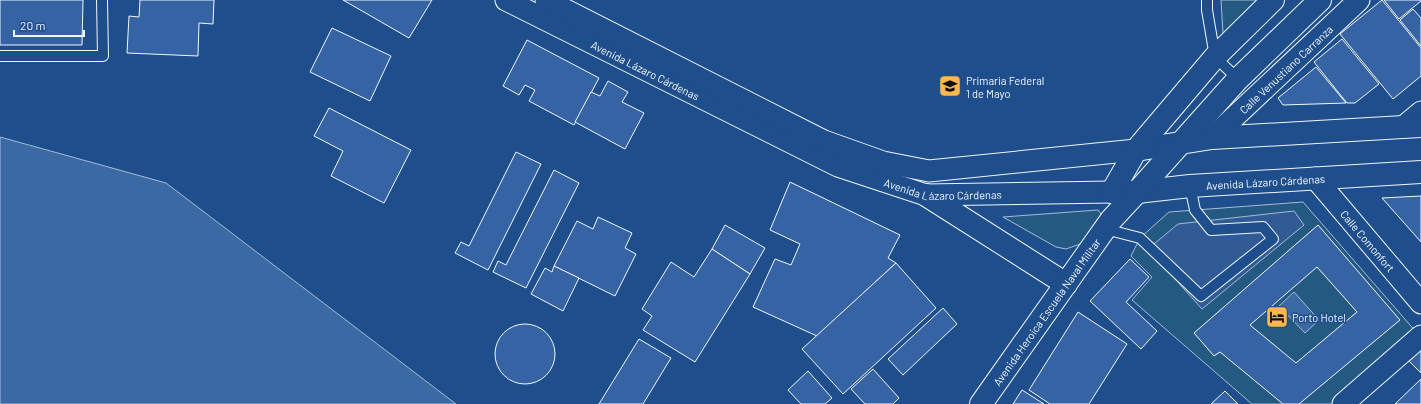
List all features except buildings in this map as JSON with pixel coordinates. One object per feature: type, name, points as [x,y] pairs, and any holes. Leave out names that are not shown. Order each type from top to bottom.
[{"type":"main road","points":[[1108,224],[1112,192],[1136,150],[1215,57],[1273,0]]},
{"type":"main road","name":"Avenida Heroica Escuela Naval Militar","points":[[981,404],[1108,224],[1238,79],[1320,0]]},
{"type":"main road","name":"Avenida Lázaro Cárdenas","points":[[1136,150],[1212,138],[1412,126]]},
{"type":"main road","name":"Avenida Lázaro Cárdenas","points":[[1112,192],[1137,192],[1190,186],[1421,172]]},
{"type":"main road","points":[[926,195],[1066,284]]},
{"type":"street","name":"Avenida Lázaro Cárdenas","points":[[506,0],[838,166],[926,195],[1112,192]]},
{"type":"street","name":"Avenida Lázaro Cárdenas","points":[[546,0],[824,141],[883,162],[929,171],[1136,150]]},
{"type":"street","name":"Calle Venustiano Carranza","points":[[1212,138],[1359,0]]},
{"type":"street","points":[[1412,126],[1421,112]]},
{"type":"street","name":"Calle Comonfort","points":[[1315,178],[1421,303]]},
{"type":"street","points":[[1343,404],[1421,336]]},
{"type":"lane","points":[[0,56],[103,56],[102,0]]},
{"type":"lane","points":[[1207,0],[1207,10],[1215,57],[1238,79]]},
{"type":"lane","points":[[1108,224],[1140,238],[1201,296],[1273,239],[1263,227],[1212,230],[1195,210],[1190,186]]},
{"type":"shaded area","points":[[1221,0],[1257,0],[1223,34]]},
{"type":"shaded area","points":[[0,137],[166,183],[456,404],[0,404]]},
{"type":"shaded area","name":"Porto Hotel","points":[[1303,202],[1417,333],[1334,404],[1252,404],[1132,300],[1152,277],[1131,256],[1140,238],[1169,212]]},
{"type":"shaded area","points":[[1098,210],[1101,214],[1101,220],[1083,243],[1066,249],[1056,247],[1003,217]]},
{"type":"shaded area","points":[[1294,211],[1304,225],[1202,309],[1148,249],[1178,224]]},
{"type":"shaded area","points":[[1294,292],[1319,320],[1305,333],[1279,306]]},
{"type":"place","name":"Primaria Federal 1 de Mayo","points":[[950,86]]},
{"type":"place","name":"Porto Hotel","points":[[1277,317]]}]
